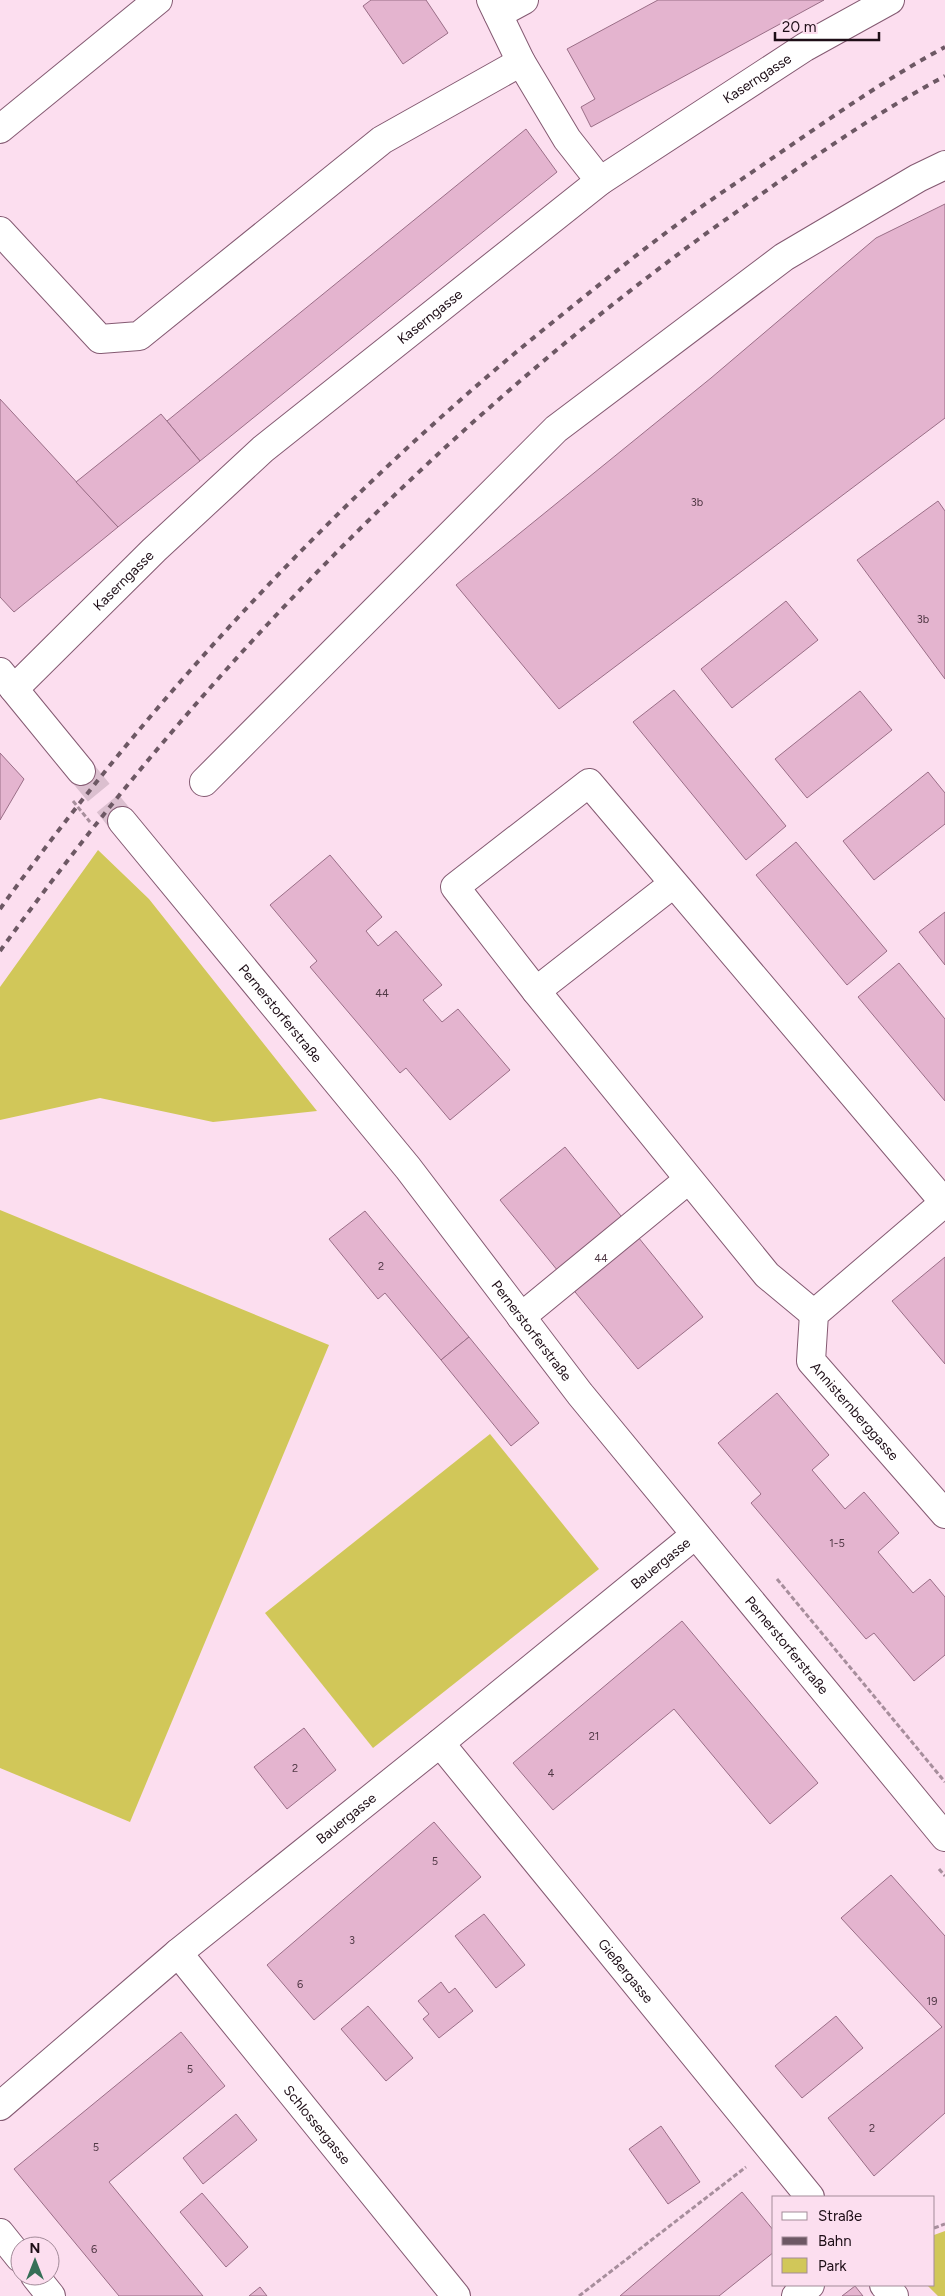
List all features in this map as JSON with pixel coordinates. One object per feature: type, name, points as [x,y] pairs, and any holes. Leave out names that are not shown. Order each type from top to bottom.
[{"type":"street","points":[[0,129],[158,0]]},
{"type":"street","points":[[524,0],[495,7],[521,62],[567,139],[600,181]]},
{"type":"street","name":"Kaserngasse","points":[[7,681],[263,450],[600,181],[805,47],[890,0]]},
{"type":"street","points":[[0,231],[100,339],[139,336],[382,140],[521,62]]},
{"type":"street","points":[[204,782],[556,429],[784,257],[918,178],[945,165]]},
{"type":"street","points":[[7,681],[82,771]]},
{"type":"street","points":[[589,783],[673,884],[945,1202],[814,1314],[767,1275],[536,992],[455,887],[589,783]]},
{"type":"street","name":"Pernerstorferstraße","points":[[122,820],[408,1168],[580,1394],[945,1837]]},
{"type":"street","points":[[536,992],[673,884]]},
{"type":"street","points":[[520,1317],[688,1180]]},
{"type":"street","name":"Annisternberggasse","points":[[814,1314],[811,1361],[945,1514]]},
{"type":"street","name":"Bauergasse","points":[[0,2106],[178,1953],[695,1535]]},
{"type":"street","name":"Gießergasse","points":[[440,1743],[809,2196]]},
{"type":"street","name":"Schlossergasse","points":[[178,1953],[456,2296]]},
{"type":"street","points":[[0,2233],[10,2246]]},
{"type":"street","points":[[43,2286],[51,2296]]},
{"type":"street","points":[[796,2296],[809,2286]]},
{"type":"street","points":[[885,2286],[894,2296]]},
{"type":"path","points":[[578,2296],[770,2148]]},
{"type":"green space","points":[[98,850],[149,899],[317,1111],[213,1122],[100,1098],[0,1120],[0,987]]},
{"type":"green space","points":[[0,1210],[329,1345],[130,1822],[0,1768]]},
{"type":"green space","points":[[490,1434],[599,1569],[373,1748],[265,1613]]},
{"type":"green space","points":[[945,2231],[945,2296],[938,2296],[928,2286],[935,2286],[935,2235]]},
{"type":"building","points":[[371,0],[426,0],[448,33],[403,64],[363,6]]},
{"type":"building","points":[[658,0],[824,0],[591,127],[581,107],[595,99],[567,49]]},
{"type":"building","points":[[526,129],[557,172],[200,461],[167,421]]},
{"type":"building","points":[[945,204],[945,418],[559,709],[456,585],[711,378],[876,238]]},
{"type":"building","points":[[0,399],[118,527],[14,612],[0,597]]},
{"type":"building","points":[[161,414],[200,461],[118,527],[76,482]]},
{"type":"building","points":[[938,501],[945,511],[945,679],[857,560]]},
{"type":"building","points":[[786,601],[818,640],[732,708],[701,669]]},
{"type":"building","points":[[674,690],[786,826],[746,860],[633,722]]},
{"type":"building","points":[[860,691],[892,730],[807,798],[775,759]]},
{"type":"building","points":[[0,753],[24,779],[0,820]]},
{"type":"building","points":[[928,772],[945,793],[945,824],[874,880],[843,841]]},
{"type":"building","points":[[796,842],[887,951],[847,985],[756,875]]},
{"type":"building","points":[[330,855],[382,917],[366,931],[378,946],[396,931],[442,985],[423,1000],[442,1022],[458,1009],[510,1070],[450,1120],[406,1068],[400,1073],[310,967],[317,961],[270,905]]},
{"type":"building","points":[[945,912],[945,965],[919,932]]},
{"type":"building","points":[[899,963],[945,1019],[945,1101],[858,997]]},
{"type":"building","points":[[565,1147],[703,1317],[638,1369],[500,1200]]},
{"type":"building","points":[[365,1211],[469,1337],[441,1360],[385,1293],[378,1299],[329,1239]]},
{"type":"building","points":[[945,1257],[945,1364],[892,1301]]},
{"type":"building","points":[[469,1337],[539,1423],[511,1446],[441,1360]]},
{"type":"building","points":[[777,1393],[829,1455],[812,1470],[845,1509],[864,1492],[899,1533],[878,1552],[913,1593],[930,1579],[945,1597],[945,1655],[914,1681],[874,1633],[866,1639],[751,1503],[761,1494],[718,1443]]},
{"type":"building","points":[[682,1621],[818,1783],[770,1824],[674,1709],[553,1810],[513,1763]]},
{"type":"building","points":[[304,1728],[336,1770],[287,1809],[254,1767]]},
{"type":"building","points":[[434,1822],[481,1877],[314,2020],[267,1965]]},
{"type":"building","points":[[891,1875],[945,1936],[945,2113],[874,2176],[828,2118],[942,2027],[841,1918]]},
{"type":"building","points":[[484,1914],[525,1965],[496,1988],[455,1936]]},
{"type":"building","points":[[441,1982],[449,1993],[455,1988],[473,2011],[439,2038],[423,2019],[429,2014],[418,2001]]},
{"type":"building","points":[[368,2006],[413,2058],[386,2081],[341,2029]]},
{"type":"building","points":[[836,2016],[863,2048],[802,2098],[775,2066]]},
{"type":"building","points":[[181,2032],[225,2086],[109,2182],[203,2296],[119,2296],[14,2169]]},
{"type":"building","points":[[236,2114],[257,2140],[203,2184],[183,2158]]},
{"type":"building","points":[[661,2126],[700,2182],[668,2204],[629,2149]]},
{"type":"building","points":[[742,2192],[772,2229],[772,2254],[719,2296],[620,2296]]},
{"type":"building","points":[[202,2193],[248,2247],[226,2267],[180,2212]]},
{"type":"building","points":[[855,2286],[863,2296],[842,2296]]},
{"type":"building","points":[[260,2287],[267,2296],[249,2296]]},
{"type":"tunnel","points":[[81,771],[122,821]]},
{"type":"railway","points":[[0,909],[59,829],[121,751],[186,675],[322,530],[393,461],[467,394],[543,330],[660,237],[838,113],[890,79],[945,47]]},
{"type":"railway","points":[[0,951],[76,849],[156,750],[240,655],[327,562],[417,474],[511,388],[609,307],[711,230],[855,130],[945,76]]}]
